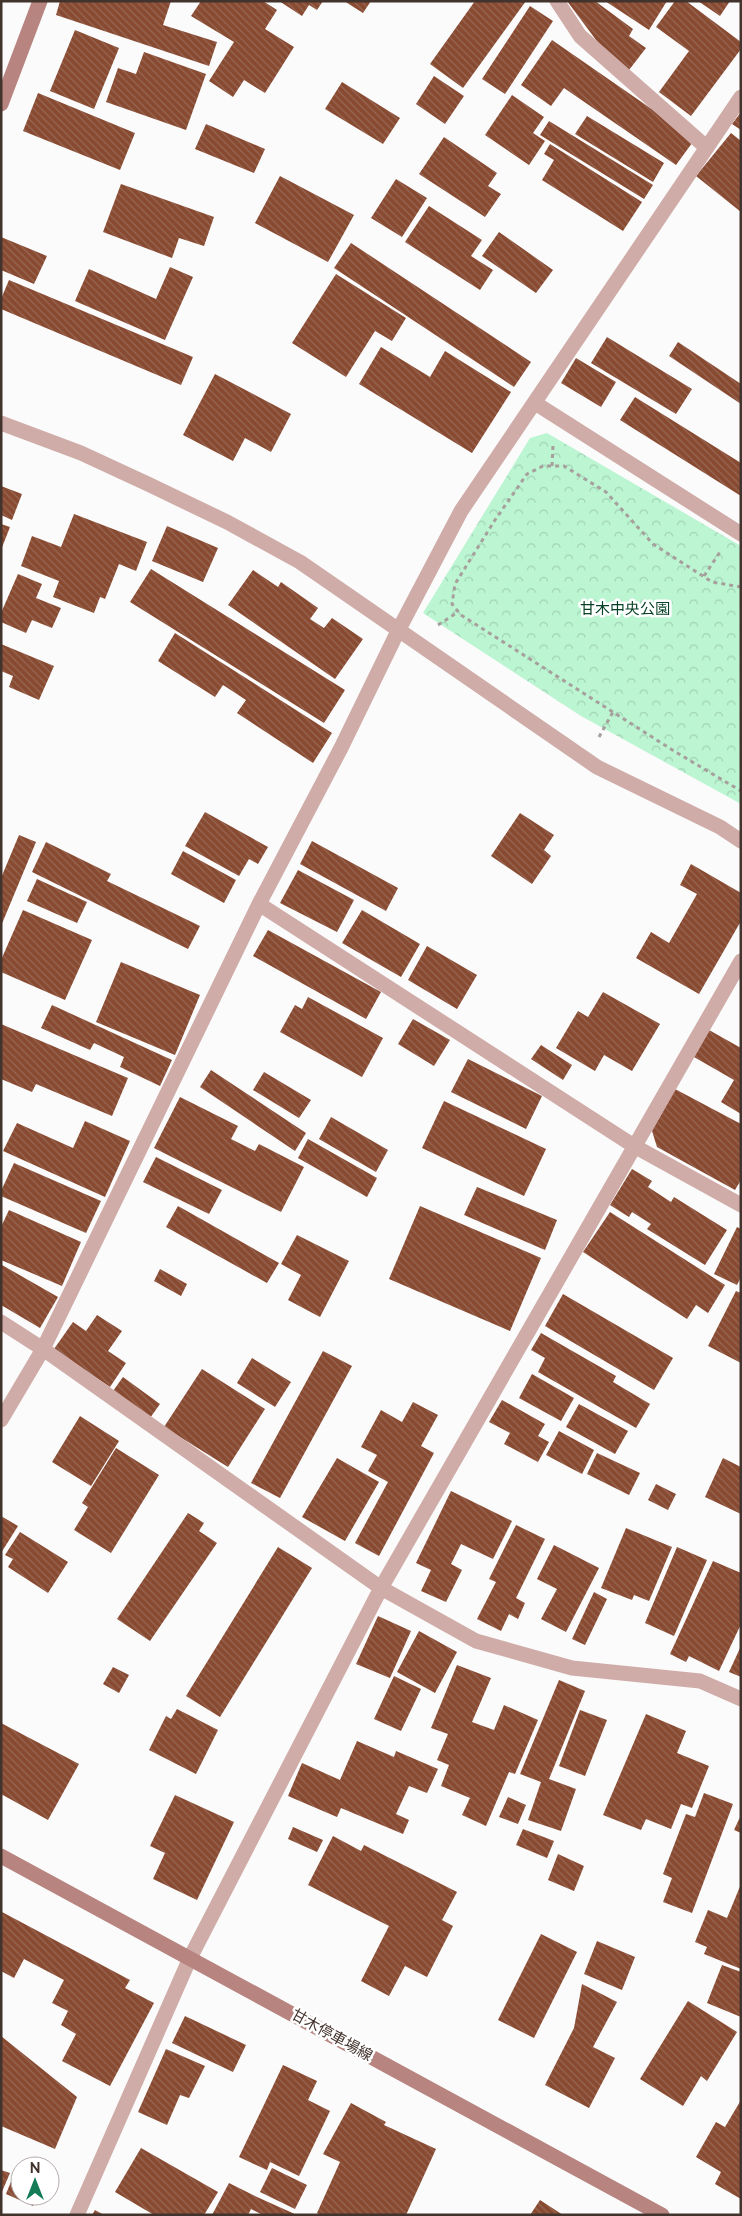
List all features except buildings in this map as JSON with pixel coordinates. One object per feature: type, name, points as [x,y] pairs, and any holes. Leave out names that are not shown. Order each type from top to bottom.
[{"type":"main road","points":[[1,104],[40,1]]},
{"type":"main road","name":"甘木停車場線","points":[[1,1856],[662,2215]]},
{"type":"street","points":[[557,1],[580,36],[706,147]]},
{"type":"street","points":[[1,1420],[43,1349],[259,904],[342,748],[398,631],[461,511],[741,97]]},
{"type":"street","points":[[535,403],[741,534]]},
{"type":"street","points":[[1,423],[81,453],[227,522],[300,562],[597,767],[720,827],[741,841]]},
{"type":"street","points":[[259,904],[634,1146],[741,1205]]},
{"type":"street","points":[[77,2215],[190,1958],[381,1588],[741,961]]},
{"type":"street","points":[[1,1322],[43,1349],[381,1588],[476,1641],[572,1668],[700,1681],[741,1698]]},
{"type":"path","points":[[741,587],[712,582],[653,544],[606,492],[564,466],[543,466],[527,474],[494,520],[455,584],[452,604],[461,615],[613,712],[741,790]]},
{"type":"path","points":[[599,737],[613,712]]},
{"type":"green space","name":"甘木中央公園","points":[[547,433],[741,546],[741,804],[581,716],[423,613],[530,438]]}]
